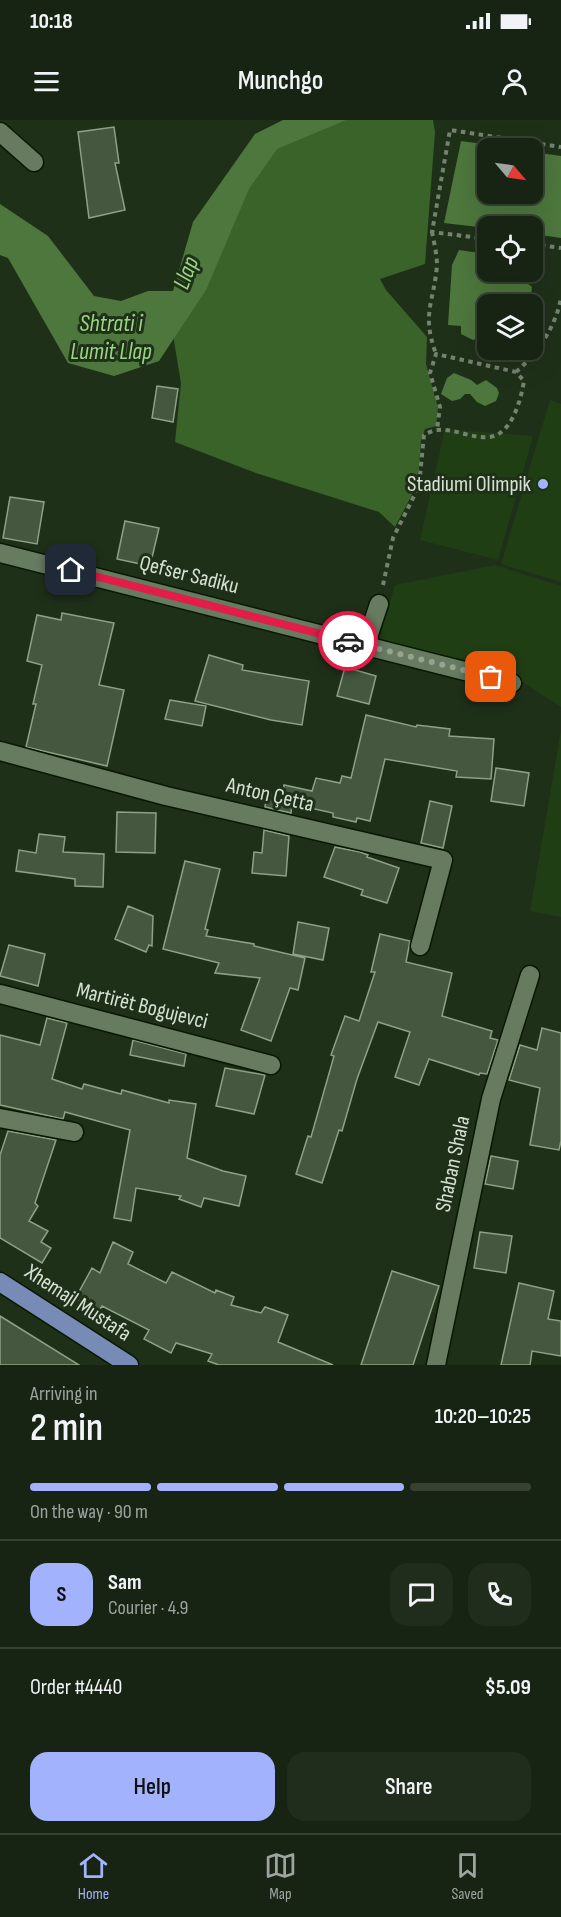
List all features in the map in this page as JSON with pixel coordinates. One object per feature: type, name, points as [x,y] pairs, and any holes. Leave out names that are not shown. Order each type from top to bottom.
[{"type":"main road","name":"Xhemajl Mustafa","points":[[0,1282],[129,1365]]},
{"type":"street","points":[[0,132],[34,162]]},
{"type":"street","name":"Qefser Sadiku","points":[[0,553],[512,683]]},
{"type":"street","points":[[366,646],[379,604]]},
{"type":"street","name":"Anton Çetta","points":[[0,751],[166,796],[443,860],[420,946]]},
{"type":"street","name":"Shaban Shala","points":[[436,1365],[491,1099],[530,975]]},
{"type":"street","name":"Martirët Bogujevci","points":[[0,994],[271,1065]]},
{"type":"street","points":[[0,1118],[74,1132]]},
{"type":"path","points":[[437,430],[440,407],[430,373],[436,354],[429,334],[428,317],[437,264],[432,232],[450,130],[561,147]]},
{"type":"path","points":[[432,232],[477,238]]},
{"type":"path","points":[[543,246],[561,248]]},
{"type":"path","points":[[516,372],[532,357],[549,329],[559,309],[561,297]]},
{"type":"path","points":[[379,604],[393,538],[419,486],[424,435],[437,430],[490,437],[505,428],[518,407],[522,395],[524,381],[516,372],[496,370],[436,354]]},
{"type":"shaded area","points":[[317,120],[433,120],[435,132],[425,264],[380,279],[386,290],[427,337],[426,364],[438,408],[436,426],[425,429],[421,440],[418,483],[395,527],[379,512],[256,473],[175,442],[181,383],[173,335],[266,144]]},
{"type":"shaded area","name":"Stadiumi Olimpik","points":[[550,400],[561,404],[561,582],[501,564]]},
{"type":"shaded area","points":[[445,429],[533,436],[498,560],[420,540]]},
{"type":"shaded area","points":[[495,565],[561,586],[561,707],[515,677],[379,641],[395,585]]},
{"type":"shaded area","points":[[561,730],[561,917],[530,911]]},
{"type":"water","name":"Shtrati i Lumit Llap","points":[[283,120],[346,120],[277,149],[249,189],[206,290],[159,361],[114,376],[68,363],[8,258],[0,255],[0,204],[48,236],[94,296],[121,301],[148,291],[173,291],[193,222],[255,134]]},
{"type":"water","points":[[461,141],[477,143],[477,204],[543,204],[543,153],[561,156],[561,238],[543,235],[543,216],[477,216],[477,227],[444,223]]},
{"type":"water","points":[[459,250],[477,253],[477,282],[526,282],[532,287],[531,294],[477,294],[477,339],[473,340],[461,334],[461,326],[448,325],[452,265]]},
{"type":"water","points":[[454,373],[477,385],[486,380],[497,388],[499,393],[496,401],[485,406],[477,402],[470,394],[465,394],[460,399],[452,401],[441,394],[447,378]]},
{"type":"building","points":[[114,127],[119,163],[115,163],[125,210],[89,218],[78,132]]},
{"type":"building","points":[[157,386],[178,389],[173,422],[152,418]]},
{"type":"building","points":[[10,497],[44,502],[37,544],[3,538]]},
{"type":"building","points":[[125,521],[159,528],[150,566],[117,559]]},
{"type":"building","points":[[62,613],[114,623],[99,685],[124,690],[107,766],[26,747],[42,665],[27,661],[37,615],[61,620]]},
{"type":"building","points":[[209,655],[243,665],[242,670],[309,681],[302,725],[271,720],[195,701]]},
{"type":"building","points":[[345,667],[376,676],[369,704],[337,696]]},
{"type":"building","points":[[170,700],[206,706],[202,726],[165,719]]},
{"type":"building","points":[[366,715],[416,727],[417,725],[450,729],[449,736],[494,739],[491,779],[456,777],[457,771],[385,759],[370,821],[357,818],[356,822],[333,817],[333,813],[292,804],[291,813],[265,807],[267,793],[282,796],[284,785],[312,791],[316,778],[340,783],[342,776],[351,778]]},
{"type":"building","points":[[496,768],[529,773],[524,806],[491,801]]},
{"type":"building","points":[[430,801],[452,806],[443,848],[421,843]]},
{"type":"building","points":[[117,812],[156,813],[155,853],[116,852]]},
{"type":"building","points":[[264,830],[289,836],[286,876],[252,873],[254,852],[262,853]]},
{"type":"building","points":[[39,834],[65,837],[63,852],[104,854],[103,887],[75,886],[75,879],[16,871],[19,850],[36,853]]},
{"type":"building","points":[[335,847],[360,852],[368,855],[367,857],[399,868],[387,903],[361,895],[363,890],[324,877]]},
{"type":"building","points":[[185,861],[220,869],[205,929],[208,930],[206,936],[254,944],[254,946],[305,958],[298,990],[290,988],[271,1041],[241,1030],[260,978],[215,973],[219,963],[163,949]]},
{"type":"building","points":[[128,906],[153,916],[152,946],[149,945],[146,952],[115,939]]},
{"type":"building","points":[[298,922],[329,928],[323,960],[293,954]]},
{"type":"building","points":[[380,934],[410,941],[406,962],[452,973],[442,1016],[492,1031],[490,1038],[498,1040],[487,1074],[480,1073],[479,1075],[429,1059],[419,1085],[395,1077],[410,1032],[378,1022],[357,1079],[342,1131],[339,1130],[322,1183],[296,1174],[308,1136],[311,1137],[334,1056],[331,1055],[345,1016],[359,1021],[375,972],[371,972]]},
{"type":"building","points":[[9,945],[45,954],[38,986],[0,976]]},
{"type":"building","points":[[47,1018],[67,1023],[52,1079],[82,1089],[84,1084],[121,1094],[122,1090],[169,1103],[169,1100],[196,1104],[187,1158],[223,1171],[246,1176],[239,1206],[204,1198],[201,1207],[179,1199],[181,1196],[136,1188],[131,1221],[114,1218],[130,1130],[65,1112],[63,1119],[0,1105],[0,1035],[40,1045]]},
{"type":"building","points":[[542,1028],[561,1033],[561,1141],[559,1150],[530,1145],[540,1088],[509,1080],[520,1045],[537,1050]]},
{"type":"building","points":[[133,1040],[186,1054],[184,1066],[130,1055]]},
{"type":"building","points":[[225,1068],[265,1075],[254,1114],[216,1106]]},
{"type":"building","points":[[8,1131],[56,1140],[35,1203],[38,1206],[29,1221],[48,1231],[41,1242],[51,1248],[42,1263],[0,1238],[0,1155]]},
{"type":"building","points":[[491,1156],[518,1161],[513,1189],[485,1184]]},
{"type":"building","points":[[480,1232],[512,1236],[506,1273],[474,1268]]},
{"type":"building","points":[[113,1242],[133,1252],[128,1264],[166,1283],[172,1272],[215,1293],[216,1290],[234,1297],[231,1305],[261,1313],[265,1307],[288,1315],[278,1342],[333,1365],[219,1365],[208,1361],[212,1354],[176,1343],[171,1353],[144,1339],[149,1330],[102,1306],[98,1312],[75,1299],[92,1268],[100,1273]]},
{"type":"building","points":[[392,1271],[439,1286],[413,1365],[361,1365]]},
{"type":"building","points":[[519,1283],[554,1291],[548,1319],[561,1321],[561,1356],[532,1351],[530,1365],[501,1365]]},
{"type":"building","points":[[0,1316],[79,1365],[0,1365]]},
{"type":"way so far","points":[[348,641],[491,677]]},
{"type":"place","name":"Stadiumi Olimpik","points":[[543,484]]},
{"type":"route","points":[[71,570],[348,641]]},
{"type":"water label","name":"Llap","points":[[186,273]]}]
